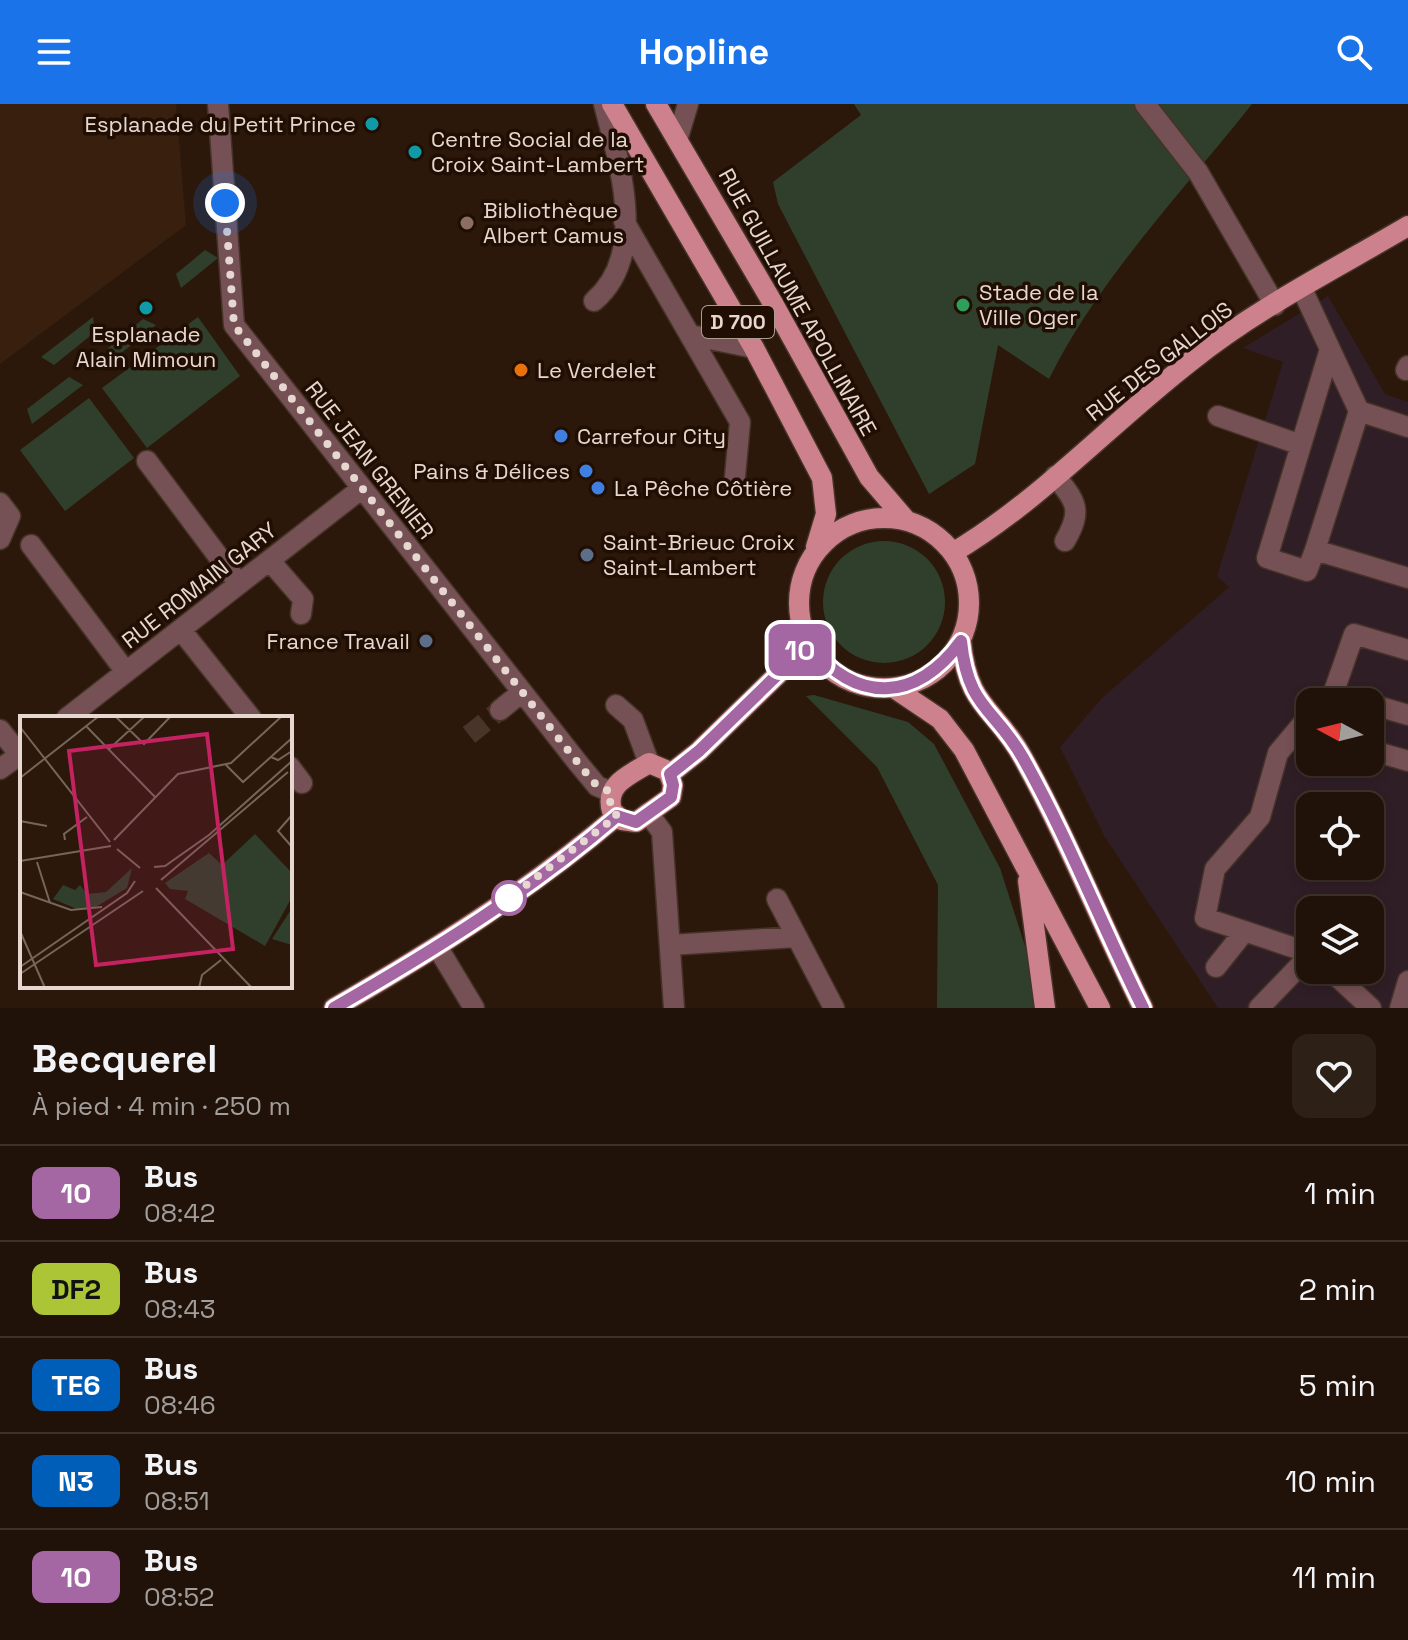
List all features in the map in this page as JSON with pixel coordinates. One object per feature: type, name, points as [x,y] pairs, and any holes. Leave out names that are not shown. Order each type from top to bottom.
[{"type":"main road","name":"D 700","points":[[612,104],[754,348],[822,478],[826,514],[815,552]]},
{"type":"main road","name":"RUE GUILLAUME APOLLINAIRE","points":[[656,104],[678,137],[869,477],[905,519]]},
{"type":"main road","name":"RUE DES GALLOIS","points":[[954,552],[994,527],[1190,361],[1240,324],[1408,226]]},
{"type":"main road","points":[[880,517],[905,519],[924,526],[954,552],[965,573],[970,596],[969,619],[961,641],[944,664],[921,681],[894,688],[868,687],[845,679],[824,664],[809,644],[801,621],[799,597],[804,573],[815,552],[833,534],[856,522],[880,517]]},
{"type":"main road","points":[[961,641],[964,669],[972,692],[1022,755],[1143,1008]]},
{"type":"main road","points":[[670,774],[699,751],[809,644]]},
{"type":"main road","points":[[894,688],[940,719],[964,750],[1100,1008]]},
{"type":"main road","points":[[649,763],[663,767],[670,774],[673,785],[671,797],[636,822],[617,816],[610,805],[614,786],[649,763]]},
{"type":"main road","points":[[334,1008],[438,948],[587,842],[617,816]]},
{"type":"main road","points":[[1026,865],[1045,1008]]},
{"type":"street","name":"RUE JEAN GRENIER","points":[[218,104],[234,325],[597,786],[611,792]]},
{"type":"street","points":[[594,301],[607,289],[623,248],[625,195],[604,104]]},
{"type":"street","points":[[678,137],[688,104]]},
{"type":"street","points":[[1145,104],[1198,172],[1275,305]]},
{"type":"street","points":[[624,221],[740,422],[734,487]]},
{"type":"street","points":[[1302,289],[1359,411],[1307,571],[1267,558],[1330,349]]},
{"type":"street","points":[[690,335],[754,348]]},
{"type":"street","points":[[1359,411],[1408,427]]},
{"type":"street","points":[[1218,416],[1301,445]]},
{"type":"street","points":[[147,461],[239,584]]},
{"type":"street","points":[[1055,476],[1074,498],[1076,522],[1065,541]]},
{"type":"street","name":"RUE ROMAIN GARY","points":[[70,716],[361,489]]},
{"type":"street","points":[[0,503],[10,516],[0,539]]},
{"type":"street","points":[[31,545],[126,672]]},
{"type":"street","points":[[1315,550],[1408,578]]},
{"type":"street","points":[[270,561],[303,599],[301,614]]},
{"type":"street","points":[[181,630],[249,716]]},
{"type":"street","points":[[1333,688],[1354,634],[1408,650]]},
{"type":"street","points":[[500,710],[522,692]]},
{"type":"street","points":[[89,701],[100,716]]},
{"type":"street","points":[[616,705],[633,720],[649,763]]},
{"type":"street","points":[[1384,708],[1408,715]]},
{"type":"street","points":[[0,730],[20,753]]},
{"type":"street","points":[[1296,734],[1278,753],[1260,817],[1215,869],[1205,918],[1296,949]]},
{"type":"street","points":[[1384,754],[1408,761]]},
{"type":"street","points":[[0,769],[20,755]]},
{"type":"street","points":[[648,813],[662,832],[674,1008]]},
{"type":"street","points":[[777,899],[834,1008]]},
{"type":"street","points":[[1216,967],[1244,932]]},
{"type":"street","points":[[670,945],[797,937]]},
{"type":"street","points":[[438,948],[474,1008]]},
{"type":"street","points":[[1259,1008],[1296,969]]},
{"type":"street","points":[[1400,1008],[1408,981]]},
{"type":"street","points":[[1345,984],[1371,1008]]},
{"type":"shaded area","points":[[0,104],[176,104],[186,225],[0,364]]},
{"type":"shaded area","points":[[1328,296],[1385,394],[1408,402],[1408,1008],[1218,1008],[1105,837],[1060,747],[1101,699],[1229,587],[1217,576],[1283,362],[1243,348]]},
{"type":"green space","name":"Stade de la Ville Oger","points":[[854,104],[1252,104],[1116,272],[1091,307],[1049,379],[998,345],[975,464],[929,494],[778,204],[773,182],[861,115]]},
{"type":"green space","points":[[205,250],[218,258],[181,288],[176,274]]},
{"type":"green space","points":[[93,317],[95,332],[54,365],[41,357]]},
{"type":"green space","points":[[198,317],[240,376],[147,448],[102,388]]},
{"type":"green space","points":[[143,319],[156,325],[109,363],[108,348]]},
{"type":"green space","points":[[69,377],[83,385],[32,424],[27,409]]},
{"type":"green space","points":[[89,398],[134,458],[65,511],[20,450]]},
{"type":"green space","points":[[884,541],[907,545],[927,559],[941,579],[945,602],[941,625],[927,645],[907,659],[884,663],[861,659],[841,645],[827,625],[823,602],[827,579],[841,559],[861,545]]},
{"type":"green space","points":[[814,695],[908,722],[934,744],[1000,868],[1033,971],[1037,1008],[937,1008],[938,885],[877,767],[806,696]]},
{"type":"tunnel","points":[[469,735],[500,710]]},
{"type":"bus line","name":"10","points":[[334,1008],[438,948],[587,842],[617,816],[636,822],[671,797],[673,785],[670,774],[699,751],[793,656],[809,644],[824,664],[845,679],[868,687],[894,688],[921,681],[944,664],[961,641],[964,669],[972,692],[1022,755],[1143,1008]]},
{"type":"place","name":"Esplanade du Petit Prince","points":[[372,124]]},
{"type":"place","name":"Centre Social de la Croix Saint-Lambert","points":[[415,152]]},
{"type":"place","name":"Bibliothèque Albert Camus","points":[[467,223]]},
{"type":"place","name":"Stade de la Ville Oger","points":[[963,305]]},
{"type":"place","name":"Esplanade Alain Mimoun","points":[[146,308]]},
{"type":"place","name":"Le Verdelet","points":[[521,370]]},
{"type":"place","name":"Carrefour City","points":[[561,436]]},
{"type":"place","name":"Pains & Délices","points":[[586,471]]},
{"type":"place","name":"La Pêche Côtière","points":[[598,488]]},
{"type":"place","name":"Saint-Brieuc Croix Saint-Lambert","points":[[587,555]]},
{"type":"place","name":"France Travail","points":[[426,641]]},
{"type":"route","points":[[225,203],[234,325],[578,763],[597,786],[611,792],[610,805],[617,816],[587,842],[509,898]]}]
